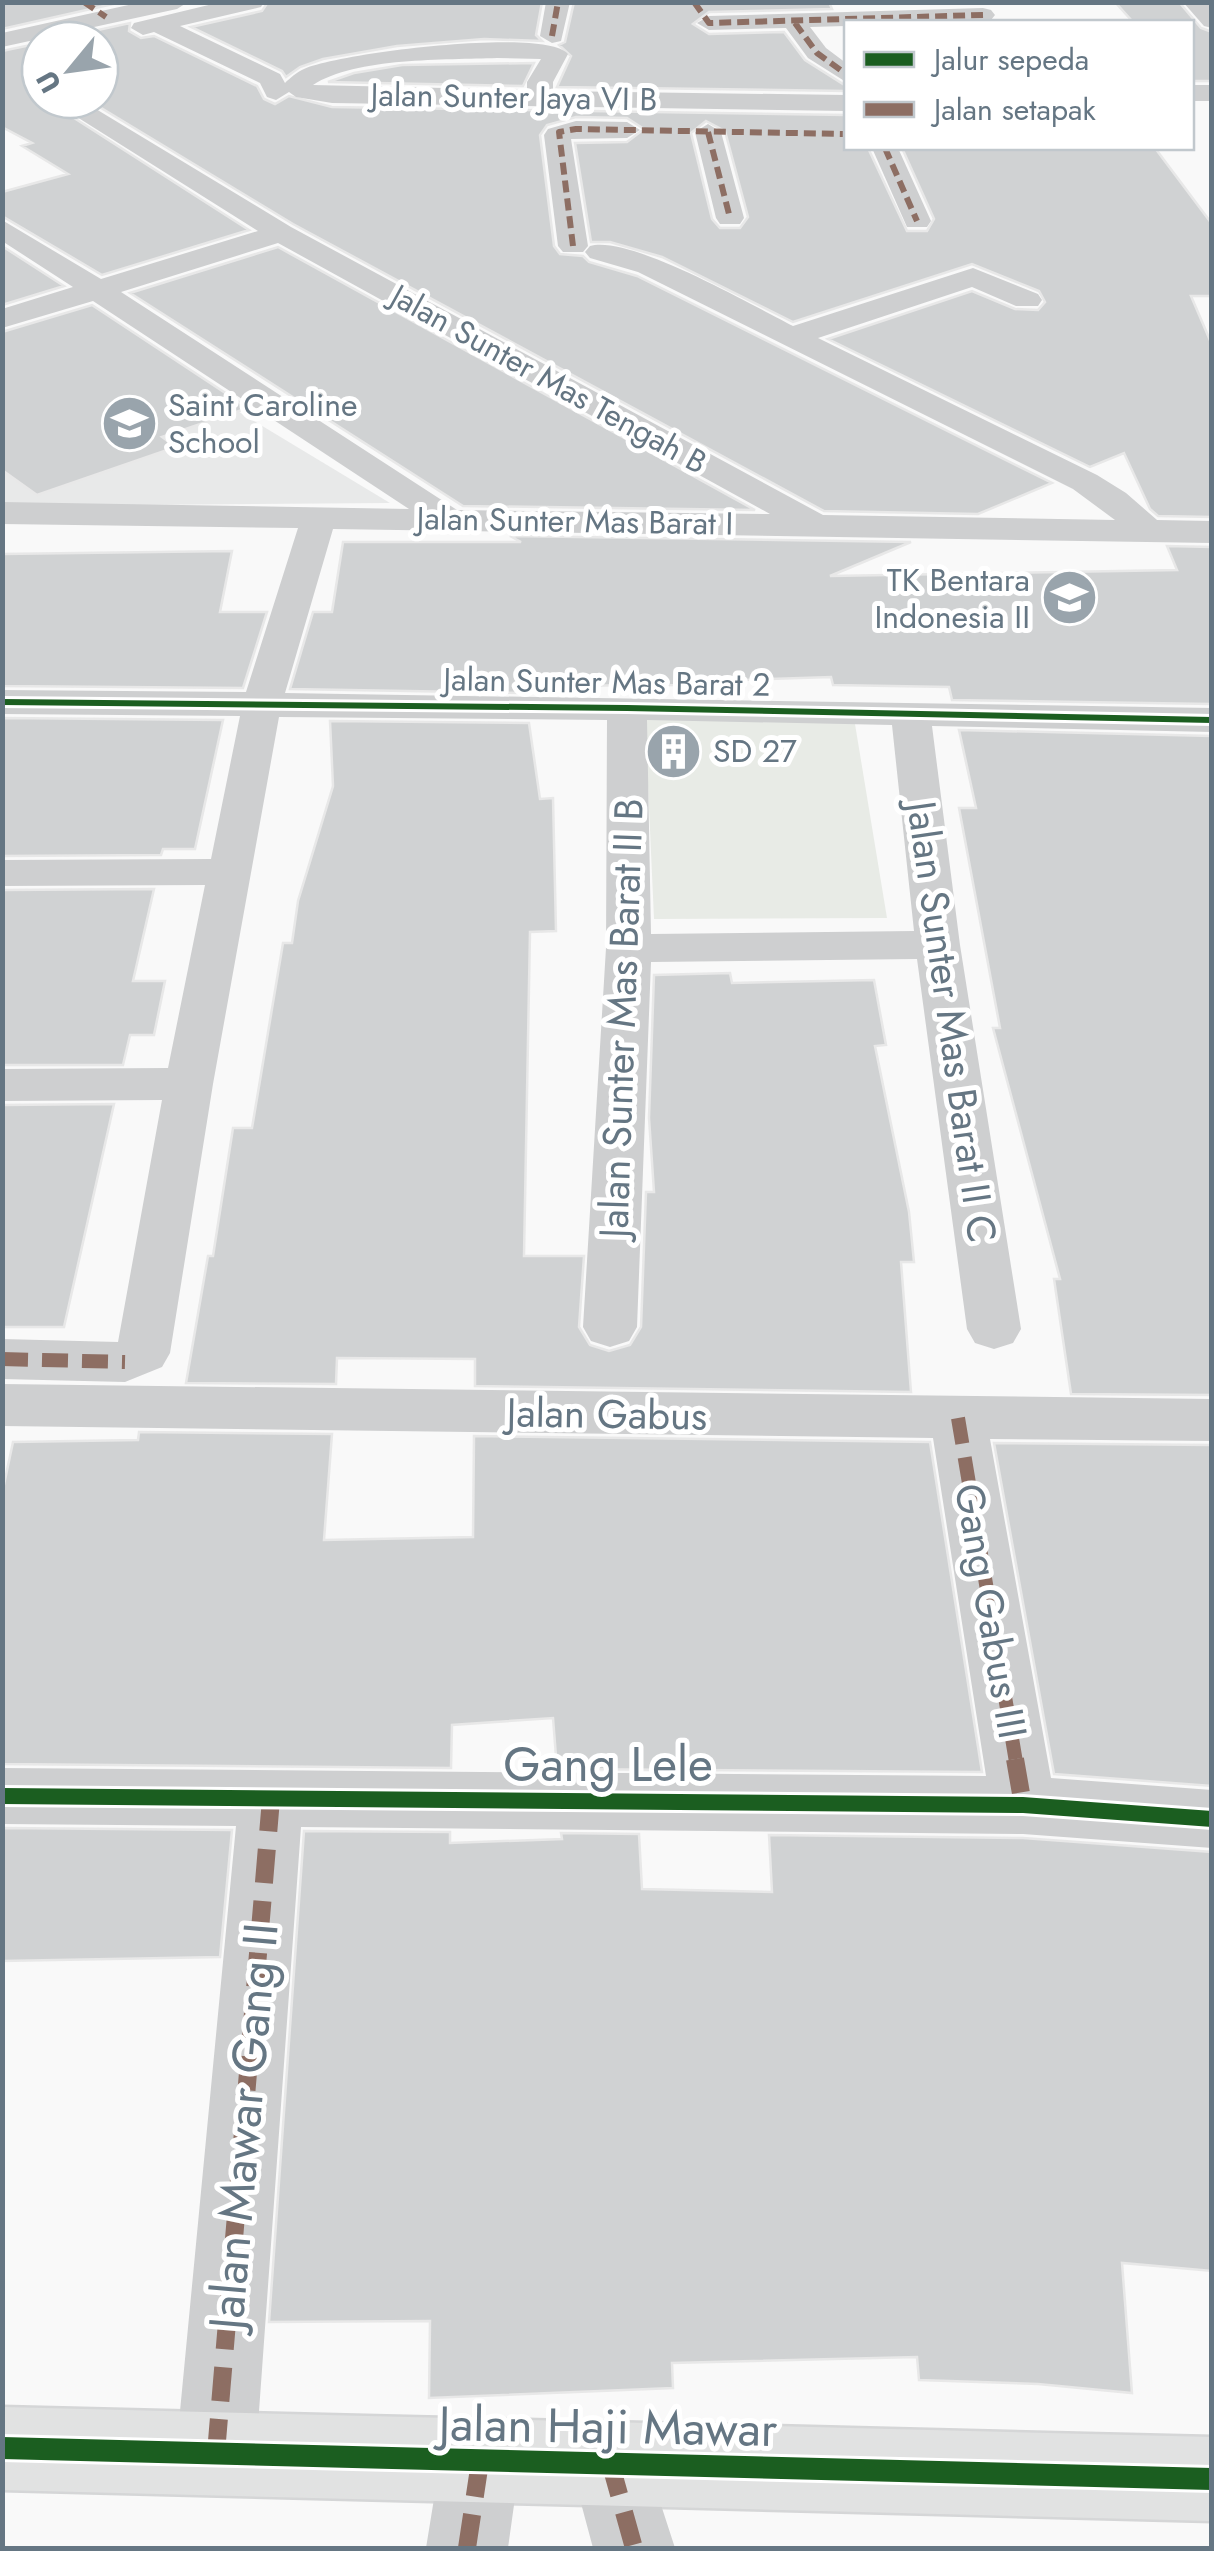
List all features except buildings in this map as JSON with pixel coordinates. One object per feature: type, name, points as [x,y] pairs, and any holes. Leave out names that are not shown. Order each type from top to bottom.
[{"type":"street","points":[[84,2],[106,17]]},
{"type":"street","points":[[2,40],[177,2]]},
{"type":"street","points":[[120,34],[254,2]]},
{"type":"street","points":[[552,36],[558,2]]},
{"type":"street","points":[[1194,2],[1212,21]]},
{"type":"street","points":[[733,102],[724,62],[702,13],[983,15]]},
{"type":"street","points":[[808,15],[816,53],[844,73]]},
{"type":"street","points":[[158,25],[286,89],[304,75],[366,60],[552,52],[556,54],[540,82],[540,96]]},
{"type":"street","name":"Jalan Sunter Jaya VI B","points":[[286,89],[332,95],[844,104]]},
{"type":"street","name":"Jalan Sunter Mas Tengah B","points":[[95,120],[282,233],[815,525]]},
{"type":"street","points":[[844,134],[559,132],[587,249],[637,262],[1085,482],[1114,500],[1147,530]]},
{"type":"street","points":[[708,132],[730,218]]},
{"type":"street","points":[[886,150],[917,221]]},
{"type":"street","points":[[2,228],[448,519]]},
{"type":"street","points":[[2,319],[282,233]]},
{"type":"street","points":[[793,336],[979,277],[1027,300]]},
{"type":"street","name":"Jalan Sunter Mas Barat I","points":[[2,513],[1212,532]]},
{"type":"street","points":[[2,1359],[125,1362],[143,1353],[188,1084],[261,708],[320,518]]},
{"type":"street","name":"Jalan Sunter Mas Barat 2","points":[[2,702],[261,708],[628,708],[1212,720]]},
{"type":"street","name":"Jalan Sunter Mas Barat II B","points":[[610,1327],[630,948],[628,708]]},
{"type":"street","name":"Jalan Sunter Mas Barat II C","points":[[911,715],[938,945],[994,1329]]},
{"type":"street","points":[[2,873],[232,872]]},
{"type":"street","points":[[630,948],[938,945]]},
{"type":"street","points":[[2,1085],[188,1084]]},
{"type":"street","name":"Jalan Gabus","points":[[2,1404],[1212,1420]]},
{"type":"street","name":"Gang Gabus III","points":[[958,1418],[1023,1805]]},
{"type":"street","name":"Gang Lele","points":[[2,1796],[1023,1805],[1212,1818]]},
{"type":"street","name":"Jalan Mawar Gang II","points":[[216,2452],[270,1799]]},
{"type":"street","name":"Jalan Haji Mawar","points":[[2,2448],[1212,2479]]},
{"type":"street","points":[[466,2548],[480,2462]]},
{"type":"street","points":[[610,2462],[634,2548]]},
{"type":"shaded area","name":"Saint Caroline School","points":[[83,318],[390,503],[3,506],[3,342]]},
{"type":"shaded area","points":[[645,718],[854,718],[887,918],[654,919]]},
{"type":"marked path","points":[[84,2],[106,17]]},
{"type":"marked path","points":[[552,36],[558,2]]},
{"type":"marked path","points":[[694,2],[709,23],[983,15]]},
{"type":"marked path","points":[[795,23],[817,53],[844,73]]},
{"type":"marked path","points":[[573,246],[559,132],[576,129],[844,134]]},
{"type":"marked path","points":[[708,132],[730,218]]},
{"type":"marked path","points":[[886,150],[917,221]]},
{"type":"marked path","points":[[2,1359],[125,1362]]},
{"type":"marked path","points":[[958,1418],[1023,1805]]},
{"type":"marked path","points":[[216,2453],[271,1799]]},
{"type":"marked path","points":[[467,2548],[480,2462]]},
{"type":"marked path","points":[[610,2462],[634,2548]]},
{"type":"cycle path","points":[[2,702],[627,708],[1212,720]]},
{"type":"cycle path","points":[[2,1796],[1023,1805],[1212,1819]]},
{"type":"cycle path","points":[[2,2448],[1212,2479]]},
{"type":"place","name":"Saint Caroline School","points":[[129,423]]},
{"type":"place","name":"TK Bentara Indonesia II","points":[[1069,598]]},
{"type":"place","name":"SD 27","points":[[674,751]]}]
